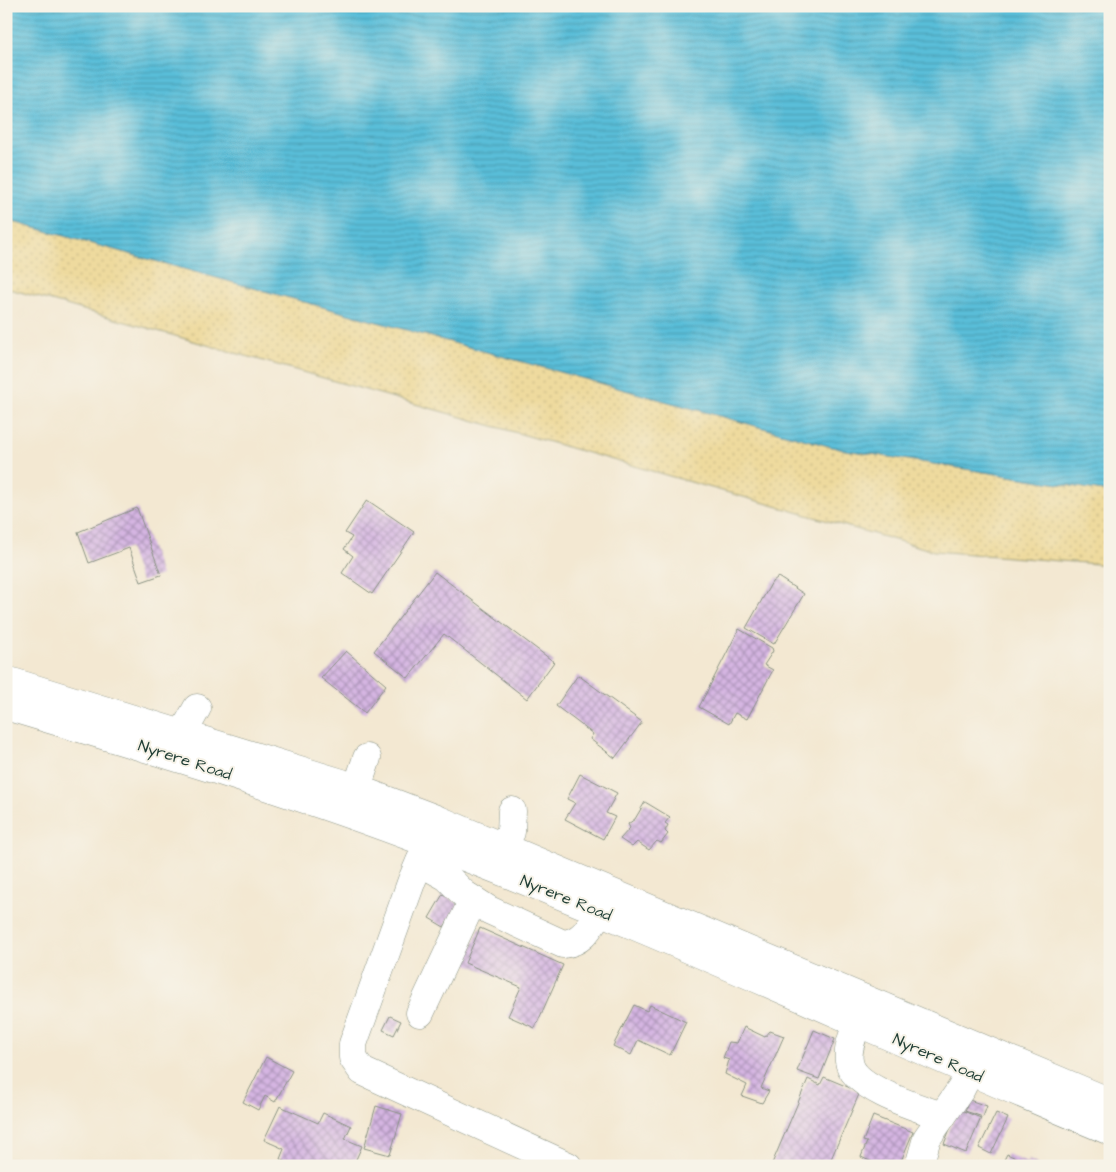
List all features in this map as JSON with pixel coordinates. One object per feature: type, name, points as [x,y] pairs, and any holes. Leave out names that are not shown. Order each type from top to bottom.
[{"type":"main road","name":"Nyrere Road","points":[[6,680],[182,733],[496,857],[976,1061],[1110,1131]]},
{"type":"main road","name":"Nyrere Road","points":[[6,706],[127,742],[353,801],[424,852],[496,857],[599,912],[864,1012]]},
{"type":"main road","points":[[182,733],[197,708]]},
{"type":"main road","points":[[353,801],[368,758]]},
{"type":"main road","points":[[496,857],[511,832],[512,811]]},
{"type":"main road","points":[[568,1166],[362,1072],[353,1058],[353,1044],[424,852],[447,877],[473,900],[541,936],[563,944],[575,943],[587,932],[599,912]]},
{"type":"main road","points":[[420,1013],[473,900]]},
{"type":"main road","points":[[864,1012],[848,1059],[851,1072],[862,1081],[900,1101],[942,1116]]},
{"type":"main road","name":"Nyrere Road","points":[[976,1061],[1110,1102]]},
{"type":"main road","points":[[919,1166],[927,1138],[976,1061]]},
{"type":"sand","points":[[6,220],[840,449],[1110,492],[1110,565],[934,551],[6,288]]},
{"type":"water","points":[[6,6],[1110,6],[1110,492],[840,449],[6,220]]},
{"type":"building","points":[[367,500],[414,532],[372,594],[342,573],[353,556],[344,549],[352,537],[345,533]]},
{"type":"building","points":[[137,508],[161,575],[141,582],[129,548],[89,563],[78,532]]},
{"type":"building","points":[[435,572],[554,662],[527,699],[444,634],[408,678],[374,651]]},
{"type":"building","points":[[778,577],[804,594],[774,644],[746,628],[772,582]]},
{"type":"building","points":[[739,629],[772,648],[773,651],[764,665],[773,670],[747,719],[735,713],[729,724],[699,707]]},
{"type":"building","points":[[346,651],[386,685],[365,713],[321,678]]},
{"type":"building","points":[[578,675],[642,722],[615,758],[590,739],[593,734],[556,706]]},
{"type":"building","points":[[580,774],[617,793],[606,813],[615,817],[603,839],[565,819],[575,803],[567,799]]},
{"type":"building","points":[[645,802],[670,817],[665,823],[668,825],[665,831],[668,834],[661,843],[657,841],[649,850],[637,842],[632,847],[620,839],[630,828],[628,824],[635,819]]},
{"type":"building","points":[[443,894],[459,904],[444,927],[429,918]]},
{"type":"building","points":[[480,928],[563,965],[535,1028],[508,1016],[521,987],[465,963]]},
{"type":"building","points":[[634,1005],[647,1011],[650,1005],[686,1022],[670,1055],[638,1040],[631,1055],[613,1046]]},
{"type":"building","points":[[390,1016],[401,1021],[394,1035],[383,1030]]},
{"type":"building","points":[[744,1027],[765,1037],[770,1031],[784,1036],[761,1088],[769,1091],[762,1103],[742,1096],[747,1085],[725,1074],[729,1060],[723,1058],[729,1042],[737,1043]]},
{"type":"building","points":[[814,1030],[835,1039],[819,1079],[797,1071]]},
{"type":"building","points":[[266,1057],[292,1071],[275,1102],[265,1096],[258,1110],[243,1102]]},
{"type":"building","points":[[824,1077],[860,1092],[828,1166],[771,1166],[808,1079],[820,1085]]},
{"type":"building","points":[[969,1100],[987,1106],[983,1117],[965,1111]]},
{"type":"building","points":[[280,1106],[318,1123],[323,1113],[351,1126],[345,1139],[362,1146],[353,1166],[295,1166],[280,1159],[284,1149],[264,1140]]},
{"type":"building","points":[[376,1106],[402,1114],[390,1155],[364,1148]]},
{"type":"building","points":[[958,1109],[981,1118],[966,1153],[944,1144]]},
{"type":"building","points":[[996,1113],[1008,1118],[991,1154],[979,1148]]},
{"type":"building","points":[[873,1116],[913,1132],[899,1166],[881,1166],[861,1157],[867,1142],[863,1141]]},
{"type":"building","points":[[1007,1154],[1027,1163],[1029,1160],[1041,1166],[1001,1166]]}]
